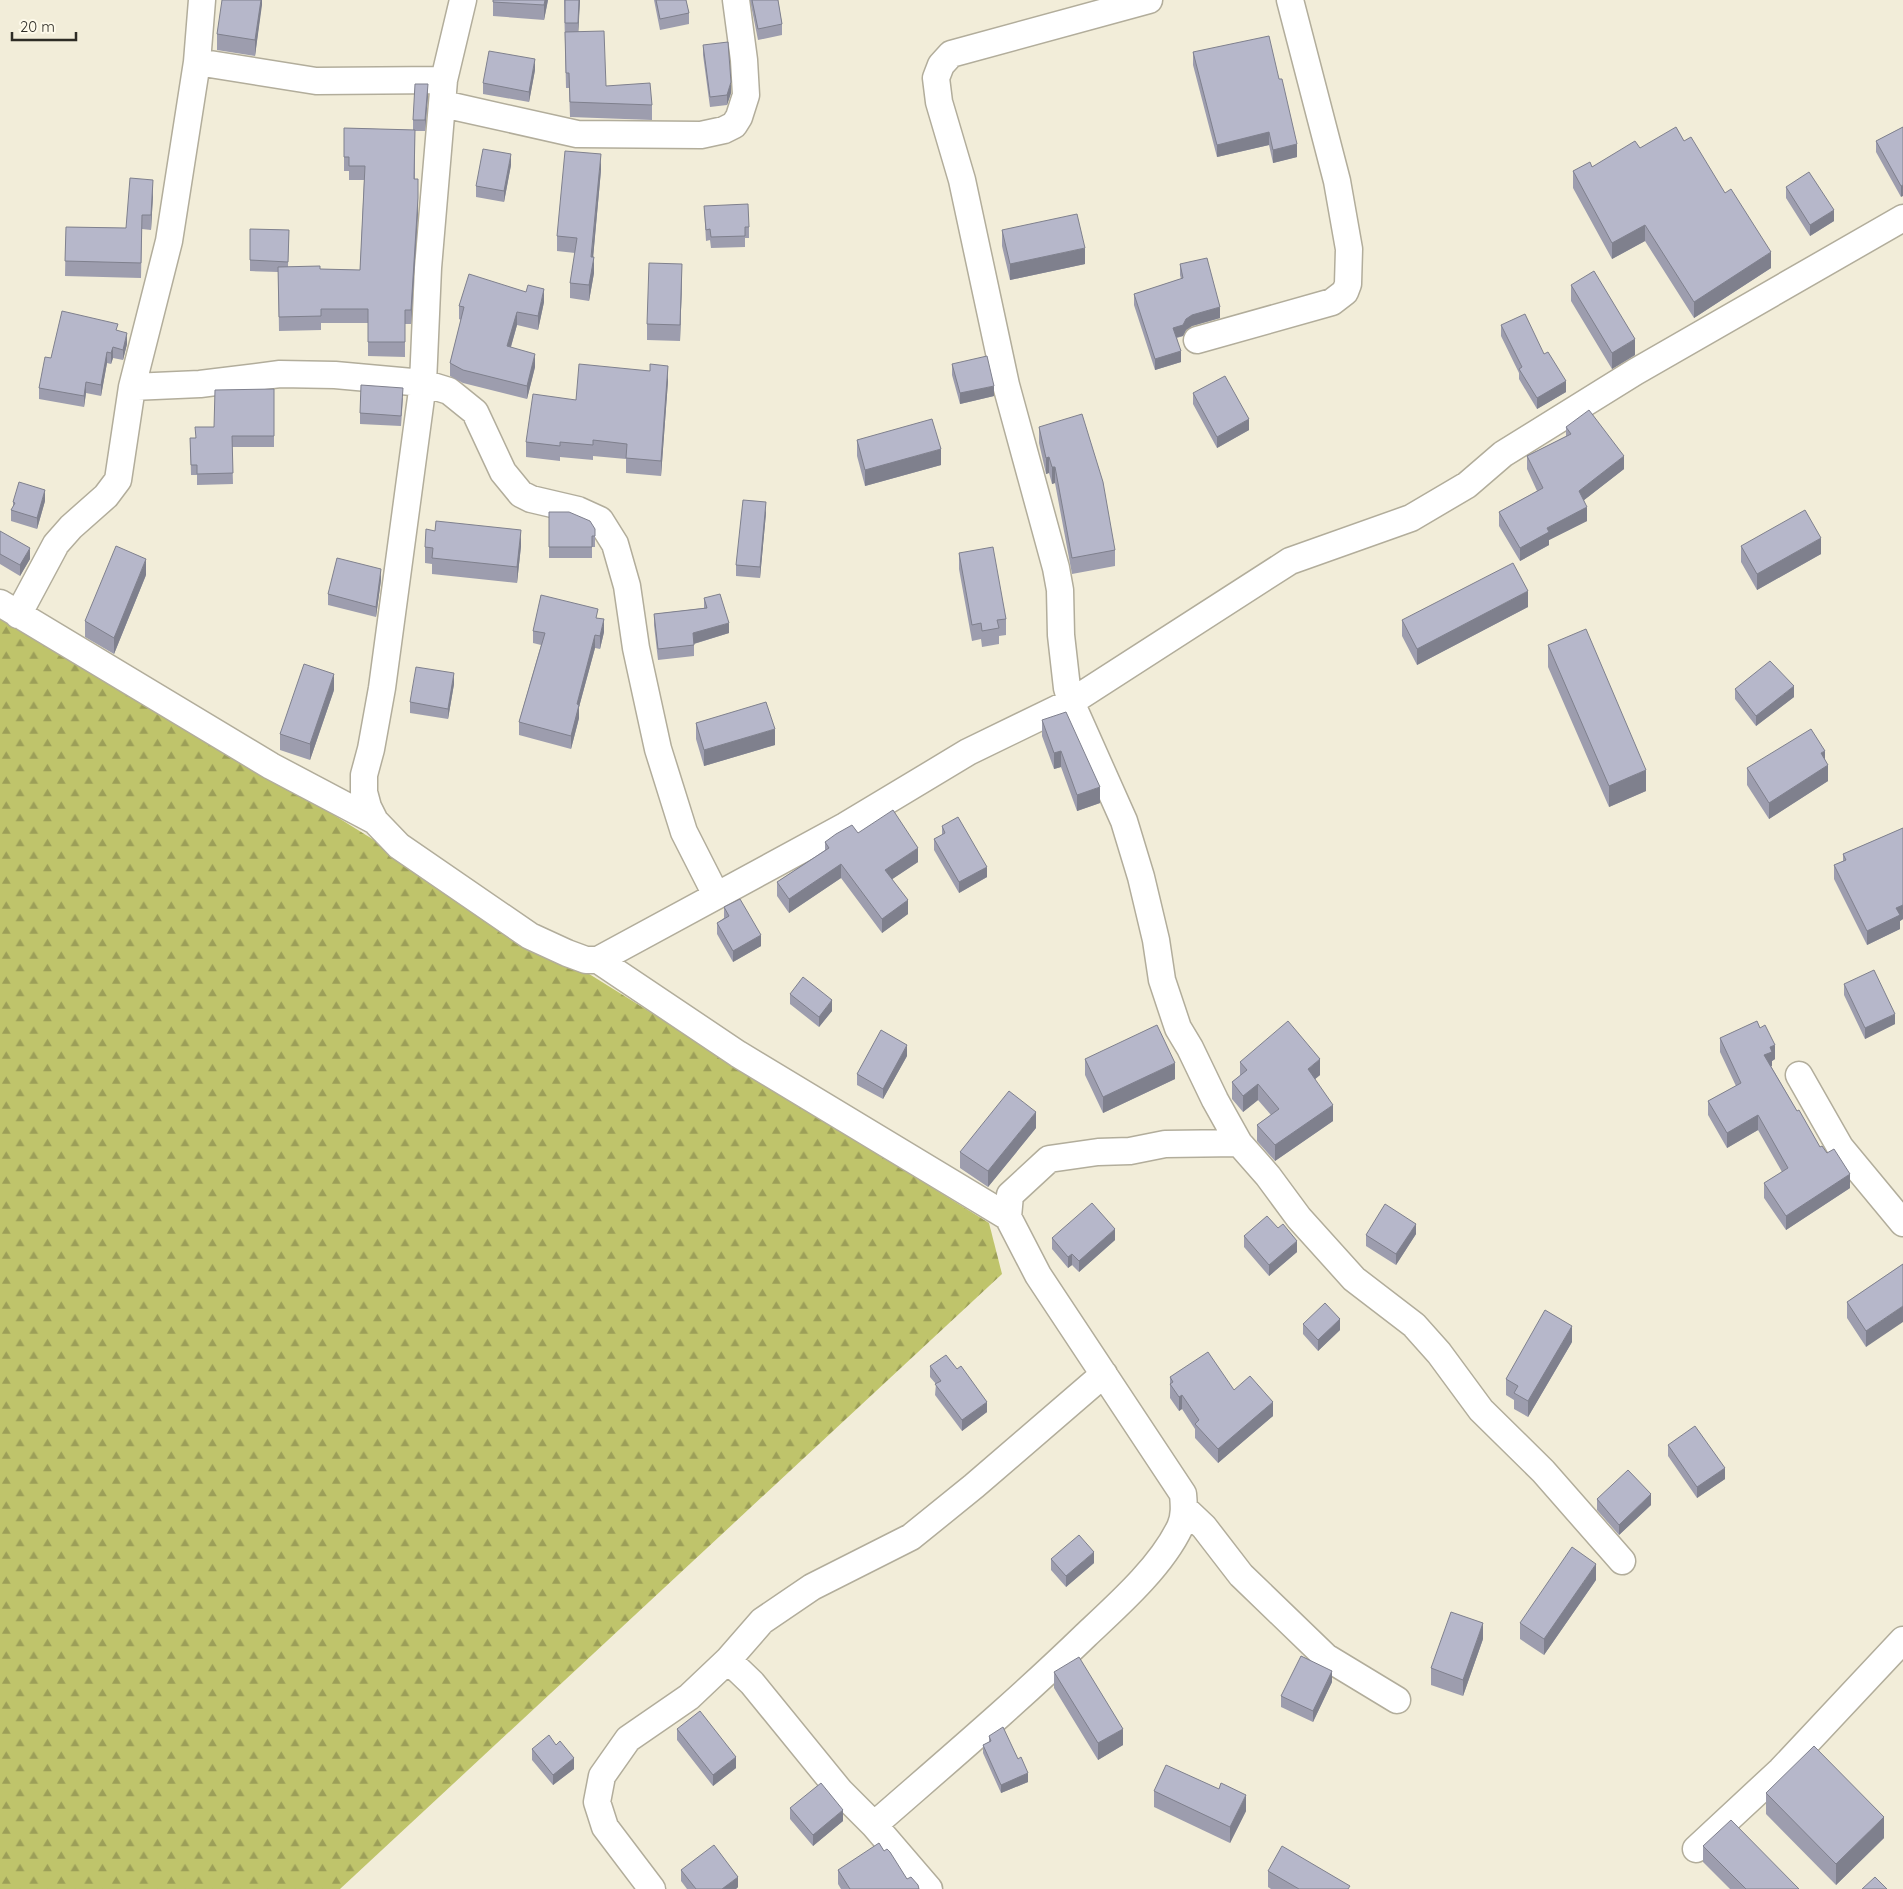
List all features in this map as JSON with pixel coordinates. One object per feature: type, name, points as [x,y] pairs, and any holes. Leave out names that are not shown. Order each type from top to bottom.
[{"type":"street","points":[[202,0],[197,62],[169,241],[132,387],[118,480],[106,496],[56,544],[9,609],[271,766],[375,821],[400,846],[530,936],[586,960],[598,960],[845,826],[968,752],[1072,702],[1290,561],[1379,531],[1411,518],[1467,485],[1503,454],[1635,372],[1903,218]]},
{"type":"street","points":[[375,821],[368,807],[364,792],[364,775],[371,749],[382,688],[423,383],[428,268],[444,92],[463,0]]},
{"type":"street","points":[[197,62],[316,81],[444,92],[577,134],[701,135],[724,130],[734,125],[739,117],[746,95],[744,60],[736,0]]},
{"type":"street","points":[[1149,0],[951,54],[941,65],[936,78],[939,102],[962,180],[1006,385],[1056,568],[1060,590],[1061,635],[1067,688],[1124,821],[1142,877],[1156,940],[1162,980],[1178,1028],[1239,1143],[1268,1176],[1299,1218],[1354,1279],[1414,1325],[1439,1353],[1481,1410],[1543,1471],[1622,1561]]},
{"type":"street","points":[[1197,340],[1332,302],[1345,292],[1348,284],[1349,249],[1336,181],[1290,0]]},
{"type":"street","points":[[132,387],[200,384],[280,374],[335,375],[423,383],[449,391],[475,412],[503,472],[521,494],[531,499],[578,510],[600,520],[615,544],[627,586],[636,648],[658,749],[684,832],[716,895]]},
{"type":"street","points":[[598,960],[738,1054],[872,1133],[1008,1217],[1038,1276],[1183,1494],[1185,1509],[1180,1526],[1161,1557],[1116,1607],[1032,1687],[874,1824]]},
{"type":"street","points":[[1799,1075],[1840,1147],[1903,1223]]},
{"type":"street","points":[[1008,1217],[1010,1195],[1049,1159],[1098,1152],[1130,1151],[1165,1144],[1239,1143]]},
{"type":"street","points":[[652,1889],[605,1828],[597,1802],[602,1776],[628,1739],[689,1697],[728,1660],[762,1621],[812,1587],[911,1537],[974,1486],[1104,1374]]},
{"type":"street","points":[[1185,1509],[1204,1528],[1241,1576],[1326,1657],[1397,1700]]},
{"type":"street","points":[[1696,1850],[1781,1770],[1903,1640]]},
{"type":"street","points":[[728,1660],[752,1683],[840,1791],[874,1824],[929,1889]]},
{"type":"green space","points":[[0,607],[989,1223],[1002,1274],[340,1889],[0,1889]]},
{"type":"building","points":[[222,0],[261,0],[255,40],[217,34]]},
{"type":"building","points":[[493,0],[545,0],[544,5],[493,2]]},
{"type":"building","points":[[565,0],[579,0],[578,23],[565,23]]},
{"type":"building","points":[[656,0],[686,0],[689,13],[660,19]]},
{"type":"building","points":[[752,0],[778,0],[782,24],[758,29]]},
{"type":"building","points":[[604,31],[606,86],[650,83],[652,105],[570,102],[569,73],[566,73],[565,32]]},
{"type":"building","points":[[1269,36],[1279,79],[1282,79],[1297,144],[1273,150],[1269,132],[1217,145],[1193,52]]},
{"type":"building","points":[[728,42],[731,82],[727,95],[710,97],[703,45]]},
{"type":"building","points":[[489,51],[535,59],[529,92],[483,83]]},
{"type":"building","points":[[415,84],[428,84],[425,120],[413,120]]},
{"type":"building","points":[[1676,127],[1684,141],[1691,137],[1725,193],[1731,189],[1771,252],[1694,302],[1645,225],[1612,243],[1573,171],[1590,162],[1592,167],[1635,141],[1640,148]]},
{"type":"building","points":[[1903,127],[1903,185],[1901,186],[1876,141]]},
{"type":"building","points":[[344,128],[415,130],[414,179],[418,179],[418,198],[411,310],[405,310],[405,342],[368,342],[368,309],[321,309],[321,316],[279,317],[278,267],[320,266],[320,269],[360,270],[365,166],[349,166],[349,157],[344,157]]},
{"type":"building","points":[[483,149],[511,154],[504,191],[476,186]]},
{"type":"building","points":[[565,151],[601,154],[591,257],[594,257],[589,285],[570,283],[577,238],[557,236]]},
{"type":"building","points":[[1809,172],[1834,210],[1810,225],[1786,187]]},
{"type":"building","points":[[130,178],[153,180],[151,215],[142,215],[141,263],[65,261],[66,227],[126,228]]},
{"type":"building","points":[[748,204],[749,227],[745,227],[745,236],[711,237],[710,229],[706,230],[704,206]]},
{"type":"building","points":[[1077,214],[1085,248],[1010,264],[1002,230]]},
{"type":"building","points":[[250,229],[289,230],[288,262],[250,260]]},
{"type":"building","points":[[1207,258],[1220,307],[1192,315],[1186,319],[1183,325],[1173,328],[1181,351],[1155,359],[1134,294],[1183,278],[1180,264]]},
{"type":"building","points":[[649,263],[682,264],[680,325],[647,324]]},
{"type":"building","points":[[1594,271],[1635,339],[1612,353],[1571,285]]},
{"type":"building","points":[[469,274],[526,292],[528,285],[544,289],[538,316],[517,312],[507,346],[535,354],[527,386],[463,370],[450,363],[464,307],[459,306]]},
{"type":"building","points":[[62,311],[118,324],[116,330],[127,333],[123,350],[113,347],[111,353],[107,352],[101,385],[86,382],[84,396],[39,388],[45,357],[51,358]]},
{"type":"building","points":[[1525,314],[1544,354],[1548,352],[1566,381],[1537,398],[1519,369],[1522,367],[1501,325]]},
{"type":"building","points":[[987,356],[994,386],[960,393],[952,364]]},
{"type":"building","points":[[579,364],[650,371],[650,364],[668,366],[661,461],[626,458],[627,444],[593,440],[593,445],[560,442],[560,446],[526,442],[533,394],[576,400]]},
{"type":"building","points":[[1225,376],[1249,419],[1217,437],[1193,393]]},
{"type":"building","points":[[361,385],[403,388],[401,416],[360,413]]},
{"type":"building","points":[[274,389],[274,436],[232,436],[233,473],[197,474],[197,465],[191,465],[190,438],[196,438],[195,427],[214,427],[215,390]]},
{"type":"building","points":[[1589,410],[1624,456],[1579,491],[1587,507],[1547,528],[1549,532],[1520,548],[1499,512],[1543,488],[1527,456],[1571,434],[1566,427]]},
{"type":"building","points":[[1082,414],[1103,482],[1115,550],[1072,558],[1055,467],[1052,467],[1049,457],[1046,458],[1039,427]]},
{"type":"building","points":[[932,419],[941,449],[865,470],[857,440]]},
{"type":"building","points":[[19,482],[45,490],[37,518],[11,510],[15,503],[13,502]]},
{"type":"building","points":[[743,500],[766,502],[760,567],[736,565]]},
{"type":"building","points":[[1805,510],[1821,538],[1757,574],[1741,546]]},
{"type":"building","points":[[549,512],[569,512],[590,521],[595,529],[595,536],[592,536],[592,547],[549,547]]},
{"type":"building","points":[[436,521],[521,530],[517,567],[432,558],[433,548],[425,547],[426,529],[435,531]]},
{"type":"building","points":[[0,531],[30,548],[20,565],[0,554]]},
{"type":"building","points":[[116,546],[146,559],[114,638],[85,621]]},
{"type":"building","points":[[993,547],[1006,619],[997,620],[999,628],[982,631],[981,623],[972,625],[959,553]]},
{"type":"building","points":[[337,558],[381,569],[376,607],[328,594]]},
{"type":"building","points":[[1513,563],[1528,591],[1417,649],[1402,620]]},
{"type":"building","points":[[720,594],[729,623],[693,633],[694,645],[658,649],[654,614],[707,608],[704,598]]},
{"type":"building","points":[[541,595],[598,609],[596,618],[604,619],[600,636],[595,635],[577,704],[579,705],[571,736],[519,722],[545,633],[533,631]]},
{"type":"building","points":[[1586,629],[1646,770],[1609,786],[1548,645]]},
{"type":"building","points":[[1770,661],[1794,686],[1756,716],[1735,689]]},
{"type":"building","points":[[304,664],[334,674],[310,744],[280,734]]},
{"type":"building","points":[[416,667],[454,673],[448,709],[410,702]]},
{"type":"building","points":[[766,702],[775,729],[704,750],[696,723]]},
{"type":"building","points":[[1066,712],[1100,787],[1077,795],[1061,751],[1054,753],[1042,720]]},
{"type":"building","points":[[1811,729],[1825,751],[1821,753],[1828,765],[1769,803],[1747,768]]},
{"type":"building","points":[[893,810],[918,848],[885,870],[908,900],[882,919],[841,864],[789,899],[777,882],[829,848],[825,842],[836,834],[852,825],[858,833]]},
{"type":"building","points":[[958,817],[987,867],[959,882],[934,839],[945,833],[942,826]]},
{"type":"building","points":[[1903,828],[1903,905],[1896,908],[1900,915],[1867,931],[1834,865],[1846,860],[1843,854]]},
{"type":"building","points":[[740,899],[761,935],[733,951],[717,923],[729,916],[724,907]]},
{"type":"building","points":[[1874,970],[1895,1014],[1865,1028],[1844,984]]},
{"type":"building","points":[[803,977],[832,1000],[819,1017],[790,994]]},
{"type":"building","points":[[1288,1021],[1320,1059],[1308,1069],[1333,1105],[1275,1145],[1257,1125],[1279,1109],[1258,1084],[1243,1096],[1232,1082],[1247,1070],[1240,1062]]},
{"type":"building","points":[[1757,1021],[1760,1028],[1765,1025],[1775,1045],[1770,1047],[1772,1052],[1764,1055],[1797,1111],[1799,1110],[1820,1147],[1822,1146],[1827,1153],[1834,1149],[1850,1174],[1786,1216],[1764,1183],[1788,1168],[1758,1115],[1727,1133],[1708,1101],[1741,1083],[1720,1038]]},
{"type":"building","points":[[1157,1025],[1175,1063],[1103,1097],[1085,1059]]},
{"type":"building","points":[[881,1030],[907,1045],[883,1089],[857,1074]]},
{"type":"building","points":[[1009,1091],[1036,1112],[988,1171],[960,1152]]},
{"type":"building","points":[[1092,1203],[1115,1229],[1079,1261],[1072,1254],[1068,1257],[1052,1238]]},
{"type":"building","points":[[1385,1204],[1416,1224],[1396,1254],[1366,1235]]},
{"type":"building","points":[[1267,1216],[1278,1228],[1283,1224],[1297,1241],[1269,1265],[1244,1236]]},
{"type":"building","points":[[1903,1264],[1903,1306],[1866,1331],[1847,1302]]},
{"type":"building","points":[[1325,1303],[1340,1319],[1318,1340],[1303,1324]]},
{"type":"building","points":[[1545,1310],[1572,1326],[1528,1401],[1514,1393],[1518,1386],[1506,1379]]},
{"type":"building","points":[[1208,1352],[1234,1390],[1250,1376],[1273,1402],[1218,1449],[1195,1424],[1199,1420],[1182,1395],[1179,1397],[1170,1384],[1173,1382],[1170,1377]]},
{"type":"building","points":[[946,1355],[957,1369],[961,1366],[987,1402],[962,1420],[935,1384],[941,1381],[930,1366]]},
{"type":"building","points":[[1695,1426],[1725,1468],[1697,1487],[1668,1445]]},
{"type":"building","points":[[1628,1470],[1651,1494],[1619,1525],[1597,1499]]},
{"type":"building","points":[[1079,1535],[1094,1552],[1066,1576],[1051,1559]]},
{"type":"building","points":[[1572,1547],[1596,1564],[1544,1639],[1520,1623]]},
{"type":"building","points":[[1451,1612],[1483,1623],[1463,1680],[1431,1668]]},
{"type":"building","points":[[1301,1656],[1332,1671],[1313,1711],[1281,1696]]},
{"type":"building","points":[[1079,1657],[1123,1729],[1098,1743],[1054,1672]]},
{"type":"building","points":[[700,1711],[736,1757],[713,1775],[677,1729]]},
{"type":"building","points":[[1003,1727],[1018,1759],[1021,1757],[1028,1773],[1001,1785],[983,1745],[991,1741],[989,1736]]},
{"type":"building","points":[[549,1735],[556,1745],[560,1741],[574,1758],[553,1775],[532,1749]]},
{"type":"building","points":[[1814,1746],[1884,1817],[1836,1864],[1766,1793]]},
{"type":"building","points":[[1166,1765],[1219,1789],[1221,1783],[1246,1795],[1230,1827],[1154,1791]]},
{"type":"building","points":[[821,1783],[843,1810],[813,1835],[790,1808]]},
{"type":"building","points":[[1731,1820],[1799,1889],[1746,1889],[1703,1846]]},
{"type":"building","points":[[879,1843],[884,1851],[887,1849],[890,1852],[907,1879],[911,1877],[919,1889],[850,1889],[838,1870]]},
{"type":"building","points":[[714,1845],[738,1877],[722,1889],[696,1889],[681,1870]]},
{"type":"building","points":[[1282,1846],[1350,1886],[1348,1889],[1299,1889],[1268,1871]]},
{"type":"building","points":[[1875,1877],[1887,1889],[1862,1889]]}]
